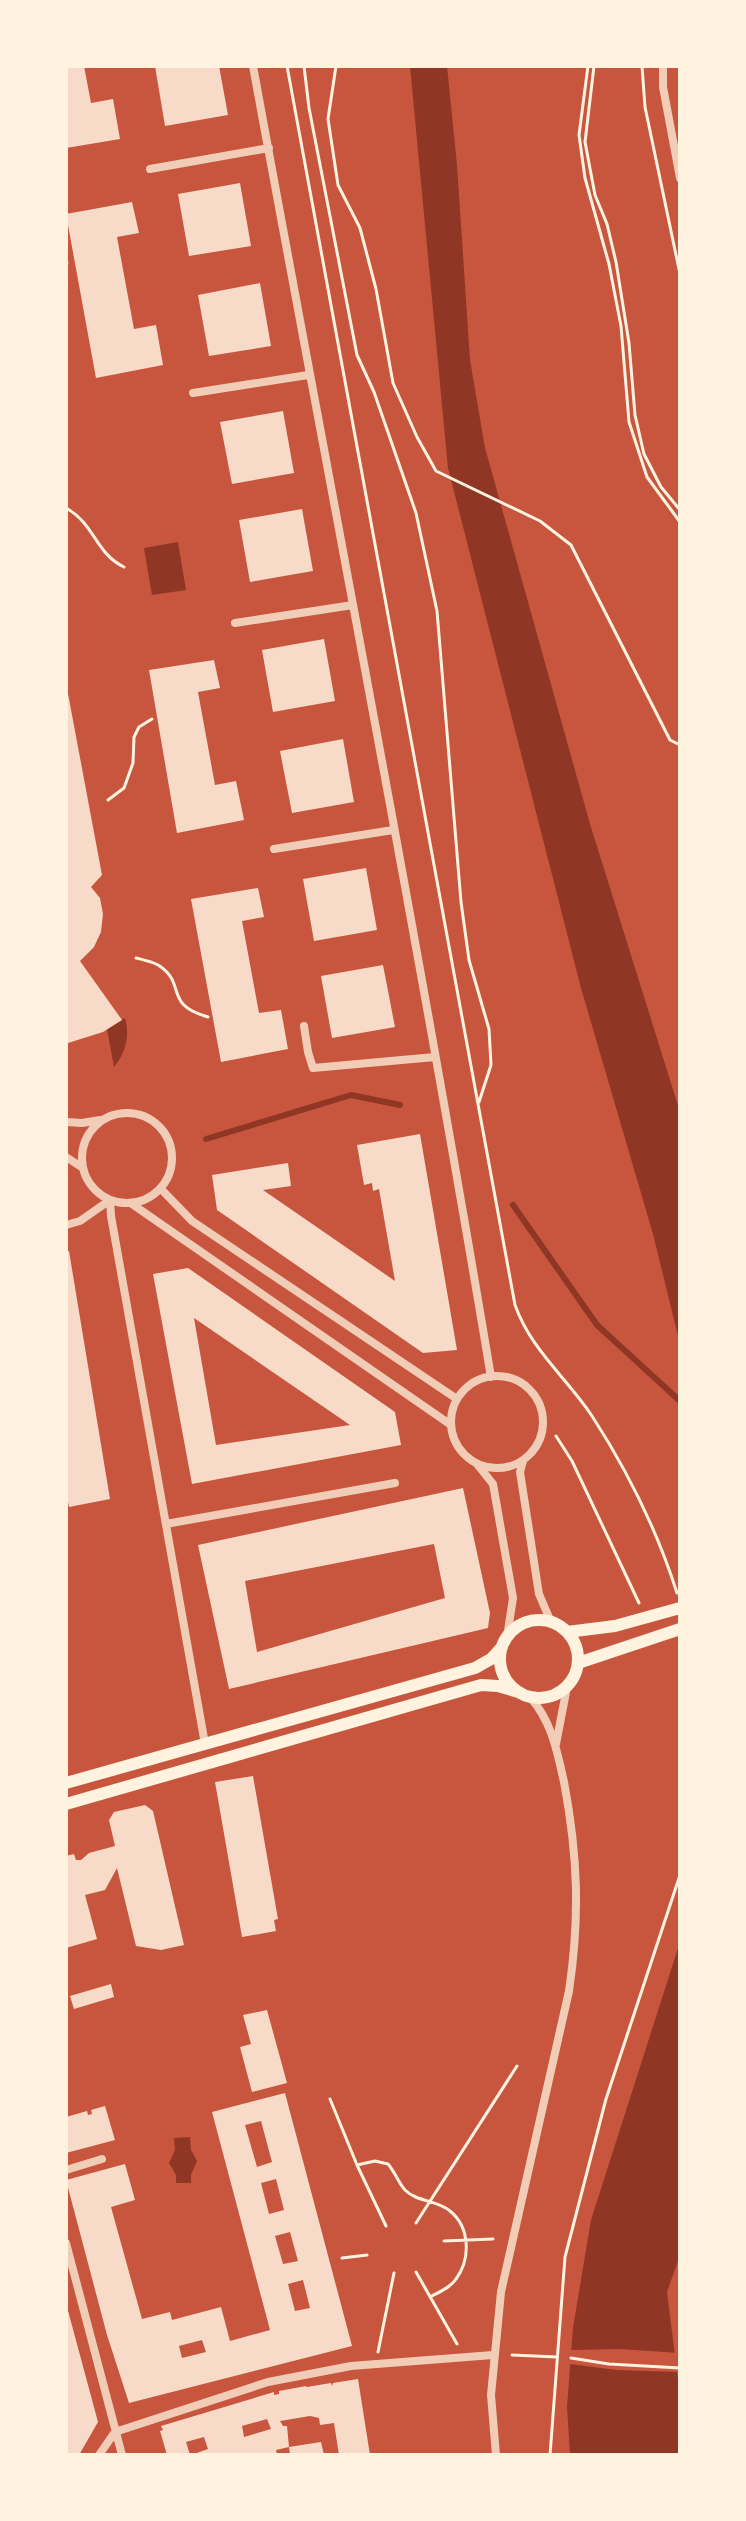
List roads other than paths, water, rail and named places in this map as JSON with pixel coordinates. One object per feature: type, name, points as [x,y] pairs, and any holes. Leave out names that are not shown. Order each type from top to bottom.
[{"type":"main road","points":[[567,1632],[615,1626],[679,1607]]},
{"type":"main road","points":[[66,1783],[475,1668],[491,1659],[516,1628],[527,1622],[551,1622],[567,1632],[577,1650],[575,1676],[567,1687],[544,1698],[498,1686],[481,1685],[66,1804]]},
{"type":"main road","points":[[578,1663],[680,1629]]},
{"type":"main road","points":[[505,1642],[502,1671],[508,1683],[524,1695]]},
{"type":"street","points":[[253,66],[491,1377]]},
{"type":"street","points":[[663,66],[663,87],[680,178]]},
{"type":"street","points":[[150,169],[269,148]]},
{"type":"street","points":[[193,393],[308,375]]},
{"type":"street","points":[[235,623],[353,605]]},
{"type":"street","points":[[274,849],[393,830]]},
{"type":"street","points":[[304,1026],[313,1068],[435,1057]]},
{"type":"street","points":[[66,1122],[82,1123],[101,1120],[115,1113],[132,1113],[147,1115],[160,1126],[169,1139],[173,1153],[170,1171],[161,1189],[152,1197],[132,1204]]},
{"type":"street","points":[[101,1120],[88,1134],[82,1151],[88,1182],[110,1200],[132,1204],[451,1425]]},
{"type":"street","points":[[66,1157],[83,1168]]},
{"type":"street","points":[[161,1189],[192,1221],[457,1399]]},
{"type":"street","points":[[66,1225],[80,1221],[110,1200]]},
{"type":"street","points":[[110,1200],[205,1744]]},
{"type":"street","points":[[477,1464],[492,1468],[508,1467],[523,1461],[534,1450],[543,1420],[540,1404],[531,1391],[518,1381],[491,1377],[478,1380],[457,1399],[451,1425],[455,1441],[464,1454],[493,1484],[513,1598],[505,1642]]},
{"type":"street","points":[[523,1461],[520,1472],[539,1594],[551,1622]]},
{"type":"street","points":[[166,1524],[395,1483]]},
{"type":"street","points":[[556,1745],[567,1687]]},
{"type":"street","points":[[496,2455],[491,2395],[501,2292],[569,1991],[578,1901],[576,1858],[556,1745],[544,1713],[524,1695]]},
{"type":"street","points":[[66,2170],[102,2159]]},
{"type":"street","points":[[66,2243],[122,2455]]},
{"type":"street","points":[[99,2455],[115,2432],[268,2382],[351,2366],[493,2355]]},
{"type":"waterway","points":[[206,1139],[351,1095],[400,1105]]},
{"type":"waterway","points":[[513,1205],[597,1325],[680,1401]]}]
